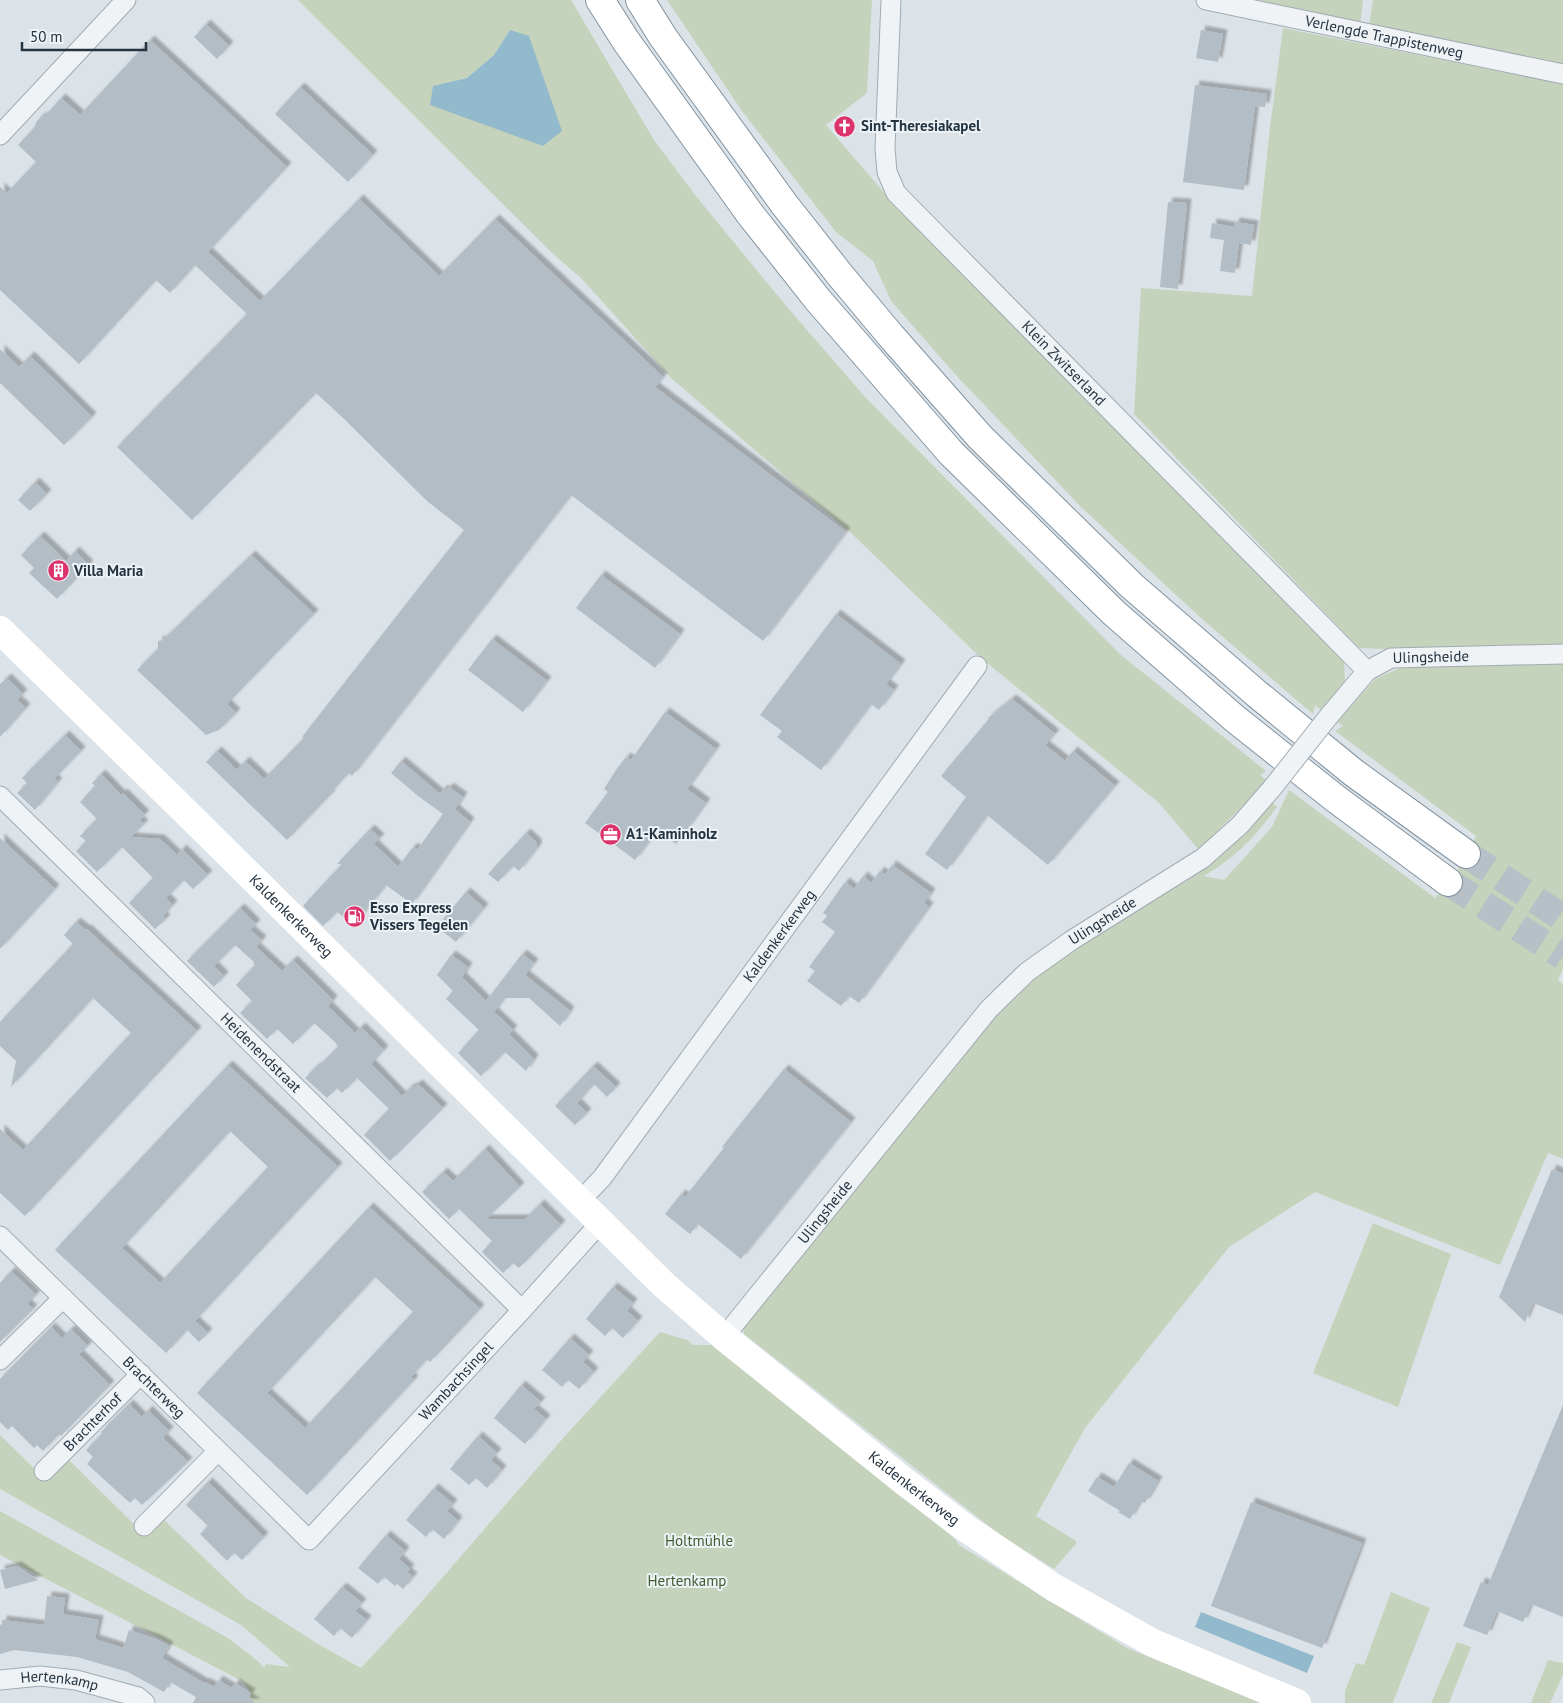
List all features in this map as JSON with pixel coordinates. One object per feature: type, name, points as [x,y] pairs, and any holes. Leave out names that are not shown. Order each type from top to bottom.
[{"type":"main road","points":[[600,0],[626,41],[750,214],[818,300],[951,453],[1114,613],[1234,718],[1336,799],[1448,882]]},
{"type":"main road","points":[[640,0],[663,37],[784,204],[866,306],[980,437],[1132,586],[1257,694],[1354,773],[1466,854]]},
{"type":"main road","name":"Kaldenkerkerweg","points":[[0,630],[664,1285],[724,1337],[964,1527],[1053,1587],[1153,1643],[1297,1703]]},
{"type":"street","points":[[0,135],[126,0]]},
{"type":"street","name":"Klein Zwitserland","points":[[891,0],[885,148],[887,172],[896,193],[1367,671]]},
{"type":"street","name":"Verlengde Trappistenweg","points":[[1206,0],[1563,74]]},
{"type":"street","name":"Ulingsheide","points":[[724,1337],[989,1009],[1027,972],[1204,858],[1240,825],[1367,671],[1391,658],[1563,654]]},
{"type":"street","name":"Kaldenkerkerweg","points":[[580,1201],[602,1178],[977,666]]},
{"type":"street","name":"Heidenendstraat","points":[[0,796],[522,1310]]},
{"type":"street","name":"Wambachsingel","points":[[309,1540],[522,1310],[600,1222]]},
{"type":"street","name":"Brachterweg","points":[[0,1236],[309,1540]]},
{"type":"street","points":[[0,1360],[63,1298]]},
{"type":"street","name":"Brachterhof","points":[[44,1471],[141,1374]]},
{"type":"street","points":[[144,1526],[218,1450]]},
{"type":"street","name":"Hertenkamp","points":[[0,1680],[40,1676],[76,1680],[138,1697],[145,1703]]},
{"type":"green space","points":[[298,0],[571,0],[654,140],[699,200],[788,308],[866,398],[1121,655],[1266,771],[1260,775],[1267,781],[1199,850],[1159,803],[981,658],[850,532],[671,378],[582,279],[550,251]],"holes":[[[510,30],[543,146],[434,86],[467,78],[494,55]]]},
{"type":"green space","points":[[667,0],[872,0],[867,93],[826,125],[894,204],[1344,659],[1345,682],[1322,711],[1315,705],[1313,714],[1202,619],[1081,507],[954,373],[891,301],[873,261],[836,232],[742,111]]},
{"type":"green space","points":[[1229,0],[1363,0],[1360,26]]},
{"type":"green space","points":[[1373,0],[1563,0],[1563,67],[1369,28]]},
{"type":"green space","points":[[1283,28],[1563,84],[1563,645],[1411,650],[1359,648],[1134,414],[1141,288],[1252,296],[1270,127]]},
{"type":"green space","points":[[1563,663],[1563,969],[1558,980],[1563,984],[1563,1159],[1548,1153],[1500,1265],[1315,1192],[1229,1247],[1085,1428],[1036,1516],[1076,1541],[1076,1544],[1054,1569],[999,1534],[744,1334],[743,1326],[995,1015],[1033,978],[1077,947],[1173,885],[1196,874],[1242,836],[1271,801],[1277,807],[1253,837],[1235,854],[1204,876],[1224,880],[1272,827],[1289,790],[1435,898],[1458,869],[1476,836],[1335,731],[1343,726],[1337,722],[1375,679],[1402,667]]},
{"type":"green space","points":[[1373,1223],[1451,1254],[1398,1407],[1313,1373]]},
{"type":"green space","name":"Holtmühle","points":[[660,1332],[687,1340],[693,1345],[712,1345],[954,1538],[959,1545],[1127,1648],[1264,1703],[251,1703],[249,1691],[242,1681],[0,1555],[0,1511],[228,1638],[258,1661],[264,1668],[266,1664],[290,1667],[241,1625],[0,1489],[0,1435],[44,1478],[50,1477],[69,1460],[144,1534],[161,1517],[246,1598],[318,1644],[361,1668],[410,1615],[565,1436]]},
{"type":"green space","points":[[1391,1592],[1430,1608],[1393,1702],[1395,1703],[1345,1703],[1345,1691],[1356,1663],[1364,1665]]},
{"type":"green space","points":[[1457,1642],[1471,1647],[1449,1703],[1431,1703]]},
{"type":"green space","points":[[1548,1660],[1563,1663],[1563,1675],[1550,1703],[1531,1703]]},
{"type":"water","points":[[510,30],[529,36],[562,131],[543,146],[430,105],[433,86],[467,78],[494,55]]},
{"type":"water","points":[[1201,1612],[1314,1656],[1307,1673],[1195,1627]]},
{"type":"building","points":[[206,24],[229,46],[217,59],[194,37]]},
{"type":"building","points":[[1201,30],[1223,34],[1218,62],[1196,58]]},
{"type":"building","points":[[150,40],[287,167],[208,252],[260,301],[359,199],[439,276],[495,219],[663,377],[655,387],[846,532],[763,641],[571,495],[352,776],[349,773],[287,840],[206,762],[217,751],[237,770],[245,761],[264,779],[304,738],[302,737],[464,530],[427,501],[316,393],[192,520],[117,447],[247,314],[195,265],[170,293],[156,280],[79,364],[0,290],[0,187],[7,193],[36,162],[18,145],[35,127],[36,122],[45,116],[61,98],[80,115]]},
{"type":"building","points":[[1195,85],[1267,94],[1265,107],[1255,106],[1244,190],[1183,182]]},
{"type":"building","points":[[300,87],[373,155],[348,182],[275,114]]},
{"type":"building","points":[[1168,202],[1187,203],[1178,289],[1160,287]]},
{"type":"building","points":[[1235,222],[1254,225],[1251,245],[1239,243],[1235,273],[1220,271],[1224,240],[1210,238],[1212,223],[1234,227]]},
{"type":"building","points":[[0,349],[19,367],[30,356],[92,417],[64,445],[0,383]]},
{"type":"building","points":[[35,482],[47,494],[30,511],[18,500]]},
{"type":"building","name":"Villa Maria","points":[[40,536],[66,561],[75,551],[89,565],[57,599],[29,573],[34,568],[21,555]]},
{"type":"building","points":[[251,555],[314,614],[227,704],[236,713],[219,730],[206,735],[137,670],[158,649],[158,641],[163,640]]},
{"type":"building","points":[[601,575],[680,634],[655,668],[576,608]]},
{"type":"building","points":[[836,614],[901,664],[886,684],[894,690],[879,710],[871,704],[821,770],[777,737],[782,731],[760,715]]},
{"type":"building","points":[[492,639],[547,681],[523,712],[468,670]]},
{"type":"building","points":[[7,678],[23,694],[17,700],[26,708],[0,737],[0,684]]},
{"type":"building","points":[[1012,699],[1055,734],[1045,745],[1065,761],[1073,751],[1115,786],[1048,865],[987,815],[947,870],[925,854],[966,797],[941,776],[988,718]]},
{"type":"building","points":[[665,712],[716,749],[687,789],[706,803],[676,844],[657,830],[635,860],[585,823],[608,792],[604,789],[616,770],[626,757],[631,760]]},
{"type":"building","points":[[65,735],[81,751],[54,779],[58,782],[35,810],[17,793],[27,783],[22,778]]},
{"type":"building","points":[[401,761],[440,794],[443,789],[446,791],[449,787],[463,797],[455,809],[470,822],[412,904],[386,885],[354,925],[337,912],[323,926],[303,906],[342,864],[337,864],[370,829],[380,838],[374,844],[398,867],[413,847],[417,850],[443,814],[391,773]]},
{"type":"building","points":[[101,774],[121,795],[123,793],[145,815],[139,820],[144,824],[131,837],[160,839],[177,855],[182,849],[208,875],[193,889],[184,880],[166,898],[173,905],[163,916],[166,919],[155,929],[129,903],[153,878],[122,847],[97,872],[76,851],[86,841],[80,836],[97,819],[80,802],[95,786],[92,783]]},
{"type":"building","points":[[526,833],[537,843],[537,848],[519,871],[513,866],[498,882],[488,874]]},
{"type":"building","points":[[0,838],[55,889],[0,949]]},
{"type":"building","points":[[892,865],[931,893],[924,903],[929,907],[859,1003],[849,996],[841,1006],[807,981],[815,971],[809,967],[835,932],[822,922],[827,916],[823,913],[845,882],[854,889],[863,876],[871,883],[880,871],[885,875]]},
{"type":"building","points":[[466,892],[484,908],[456,942],[437,927]]},
{"type":"building","points":[[240,908],[256,924],[250,930],[262,940],[256,947],[282,971],[293,960],[333,1000],[328,1006],[355,1033],[361,1027],[384,1050],[371,1064],[402,1096],[410,1088],[418,1084],[443,1108],[390,1161],[364,1135],[389,1109],[357,1078],[342,1093],[337,1088],[327,1098],[305,1078],[338,1047],[335,1042],[314,1023],[293,1044],[277,1029],[267,1039],[240,1013],[252,1001],[236,985],[255,965],[254,962],[235,945],[214,966],[224,976],[214,987],[187,961]]},
{"type":"building","points":[[76,922],[87,929],[197,1031],[25,1216],[0,1193],[0,1129],[23,1150],[131,1033],[93,998],[11,1087],[16,1061],[0,1046],[0,1022],[73,944],[64,935]]},
{"type":"building","points":[[522,954],[534,963],[525,975],[570,1011],[560,1026],[529,998],[504,998],[494,1012],[513,1030],[509,1034],[534,1059],[526,1071],[505,1052],[481,1076],[458,1053],[479,1030],[446,999],[453,991],[437,975],[451,955],[468,967],[462,977],[486,1001]]},
{"type":"building","points":[[228,1065],[338,1167],[195,1321],[208,1333],[199,1342],[187,1330],[166,1353],[55,1250]],"holes":[[[230,1131],[268,1167],[160,1283],[122,1248]]]},
{"type":"building","points":[[593,1066],[616,1087],[607,1097],[594,1084],[577,1103],[587,1113],[575,1125],[555,1106]]},
{"type":"building","points":[[784,1069],[851,1122],[741,1259],[698,1224],[690,1234],[665,1214],[681,1194],[685,1197]]},
{"type":"building","points":[[485,1149],[520,1187],[486,1219],[525,1219],[540,1204],[561,1225],[519,1268],[513,1263],[503,1273],[482,1252],[492,1241],[459,1209],[449,1219],[422,1192],[443,1172],[453,1181]]},
{"type":"building","points":[[1552,1169],[1563,1174],[1563,1315],[1533,1303],[1525,1322],[1499,1297]]},
{"type":"building","points":[[369,1207],[480,1309],[430,1362],[427,1359],[411,1377],[414,1380],[307,1495],[197,1393]],"holes":[[[375,1277],[413,1312],[305,1428],[267,1393]]]},
{"type":"building","points":[[11,1271],[36,1295],[27,1304],[33,1309],[0,1342],[0,1283]]},
{"type":"building","points":[[613,1287],[633,1303],[627,1311],[638,1321],[623,1338],[612,1328],[605,1336],[586,1319]]},
{"type":"building","points":[[51,1327],[62,1338],[71,1329],[88,1346],[79,1354],[110,1385],[61,1436],[59,1434],[43,1451],[37,1445],[34,1448],[12,1426],[8,1430],[0,1422],[0,1379]]},
{"type":"building","points":[[570,1338],[589,1355],[583,1362],[594,1372],[579,1389],[568,1380],[562,1387],[542,1370]]},
{"type":"building","points":[[521,1385],[541,1402],[534,1409],[546,1419],[525,1444],[494,1418]]},
{"type":"building","points":[[129,1404],[142,1417],[148,1410],[169,1431],[163,1438],[188,1462],[142,1505],[135,1498],[130,1503],[87,1464],[93,1457],[86,1450]]},
{"type":"building","points":[[1563,1405],[1563,1617],[1531,1604],[1523,1622],[1497,1611],[1487,1635],[1463,1626],[1481,1582],[1488,1585]]},
{"type":"building","points":[[478,1436],[497,1453],[491,1460],[502,1470],[487,1488],[476,1478],[469,1485],[450,1469]]},
{"type":"building","points":[[1129,1463],[1158,1481],[1145,1503],[1141,1501],[1130,1519],[1088,1491],[1097,1477],[1114,1487]]},
{"type":"building","points":[[208,1482],[264,1537],[242,1560],[234,1553],[227,1561],[200,1534],[208,1526],[186,1505]]},
{"type":"building","points":[[434,1488],[453,1504],[447,1511],[458,1521],[444,1539],[432,1529],[426,1537],[406,1520]]},
{"type":"building","points":[[1251,1502],[1362,1543],[1322,1648],[1211,1606]]},
{"type":"building","points":[[386,1535],[405,1551],[399,1559],[410,1569],[407,1572],[413,1577],[403,1589],[397,1584],[395,1586],[384,1577],[378,1584],[358,1568]]},
{"type":"building","points":[[17,1566],[38,1580],[5,1589],[0,1570]]},
{"type":"building","points":[[342,1587],[362,1603],[355,1611],[367,1620],[352,1638],[340,1628],[334,1636],[314,1619]]},
{"type":"building","points":[[47,1596],[65,1598],[63,1614],[99,1620],[95,1639],[123,1648],[129,1630],[156,1639],[169,1646],[162,1658],[214,1687],[218,1680],[232,1688],[235,1683],[251,1693],[248,1698],[256,1703],[193,1703],[196,1697],[170,1682],[164,1692],[128,1672],[77,1657],[14,1650],[0,1654],[0,1625],[2,1620],[44,1625]]},
{"type":"tunnel","points":[[1466,854],[1563,918]]},
{"type":"tunnel","points":[[1448,882],[1563,956]]},
{"type":"place","name":"Sint-Theresiakapel","points":[[845,126]]},
{"type":"place","name":"Villa Maria","points":[[58,571]]},
{"type":"place","name":"A1-Kaminholz","points":[[610,834]]},
{"type":"place","name":"Esso Express Vissers Tegelen","points":[[354,917]]}]
